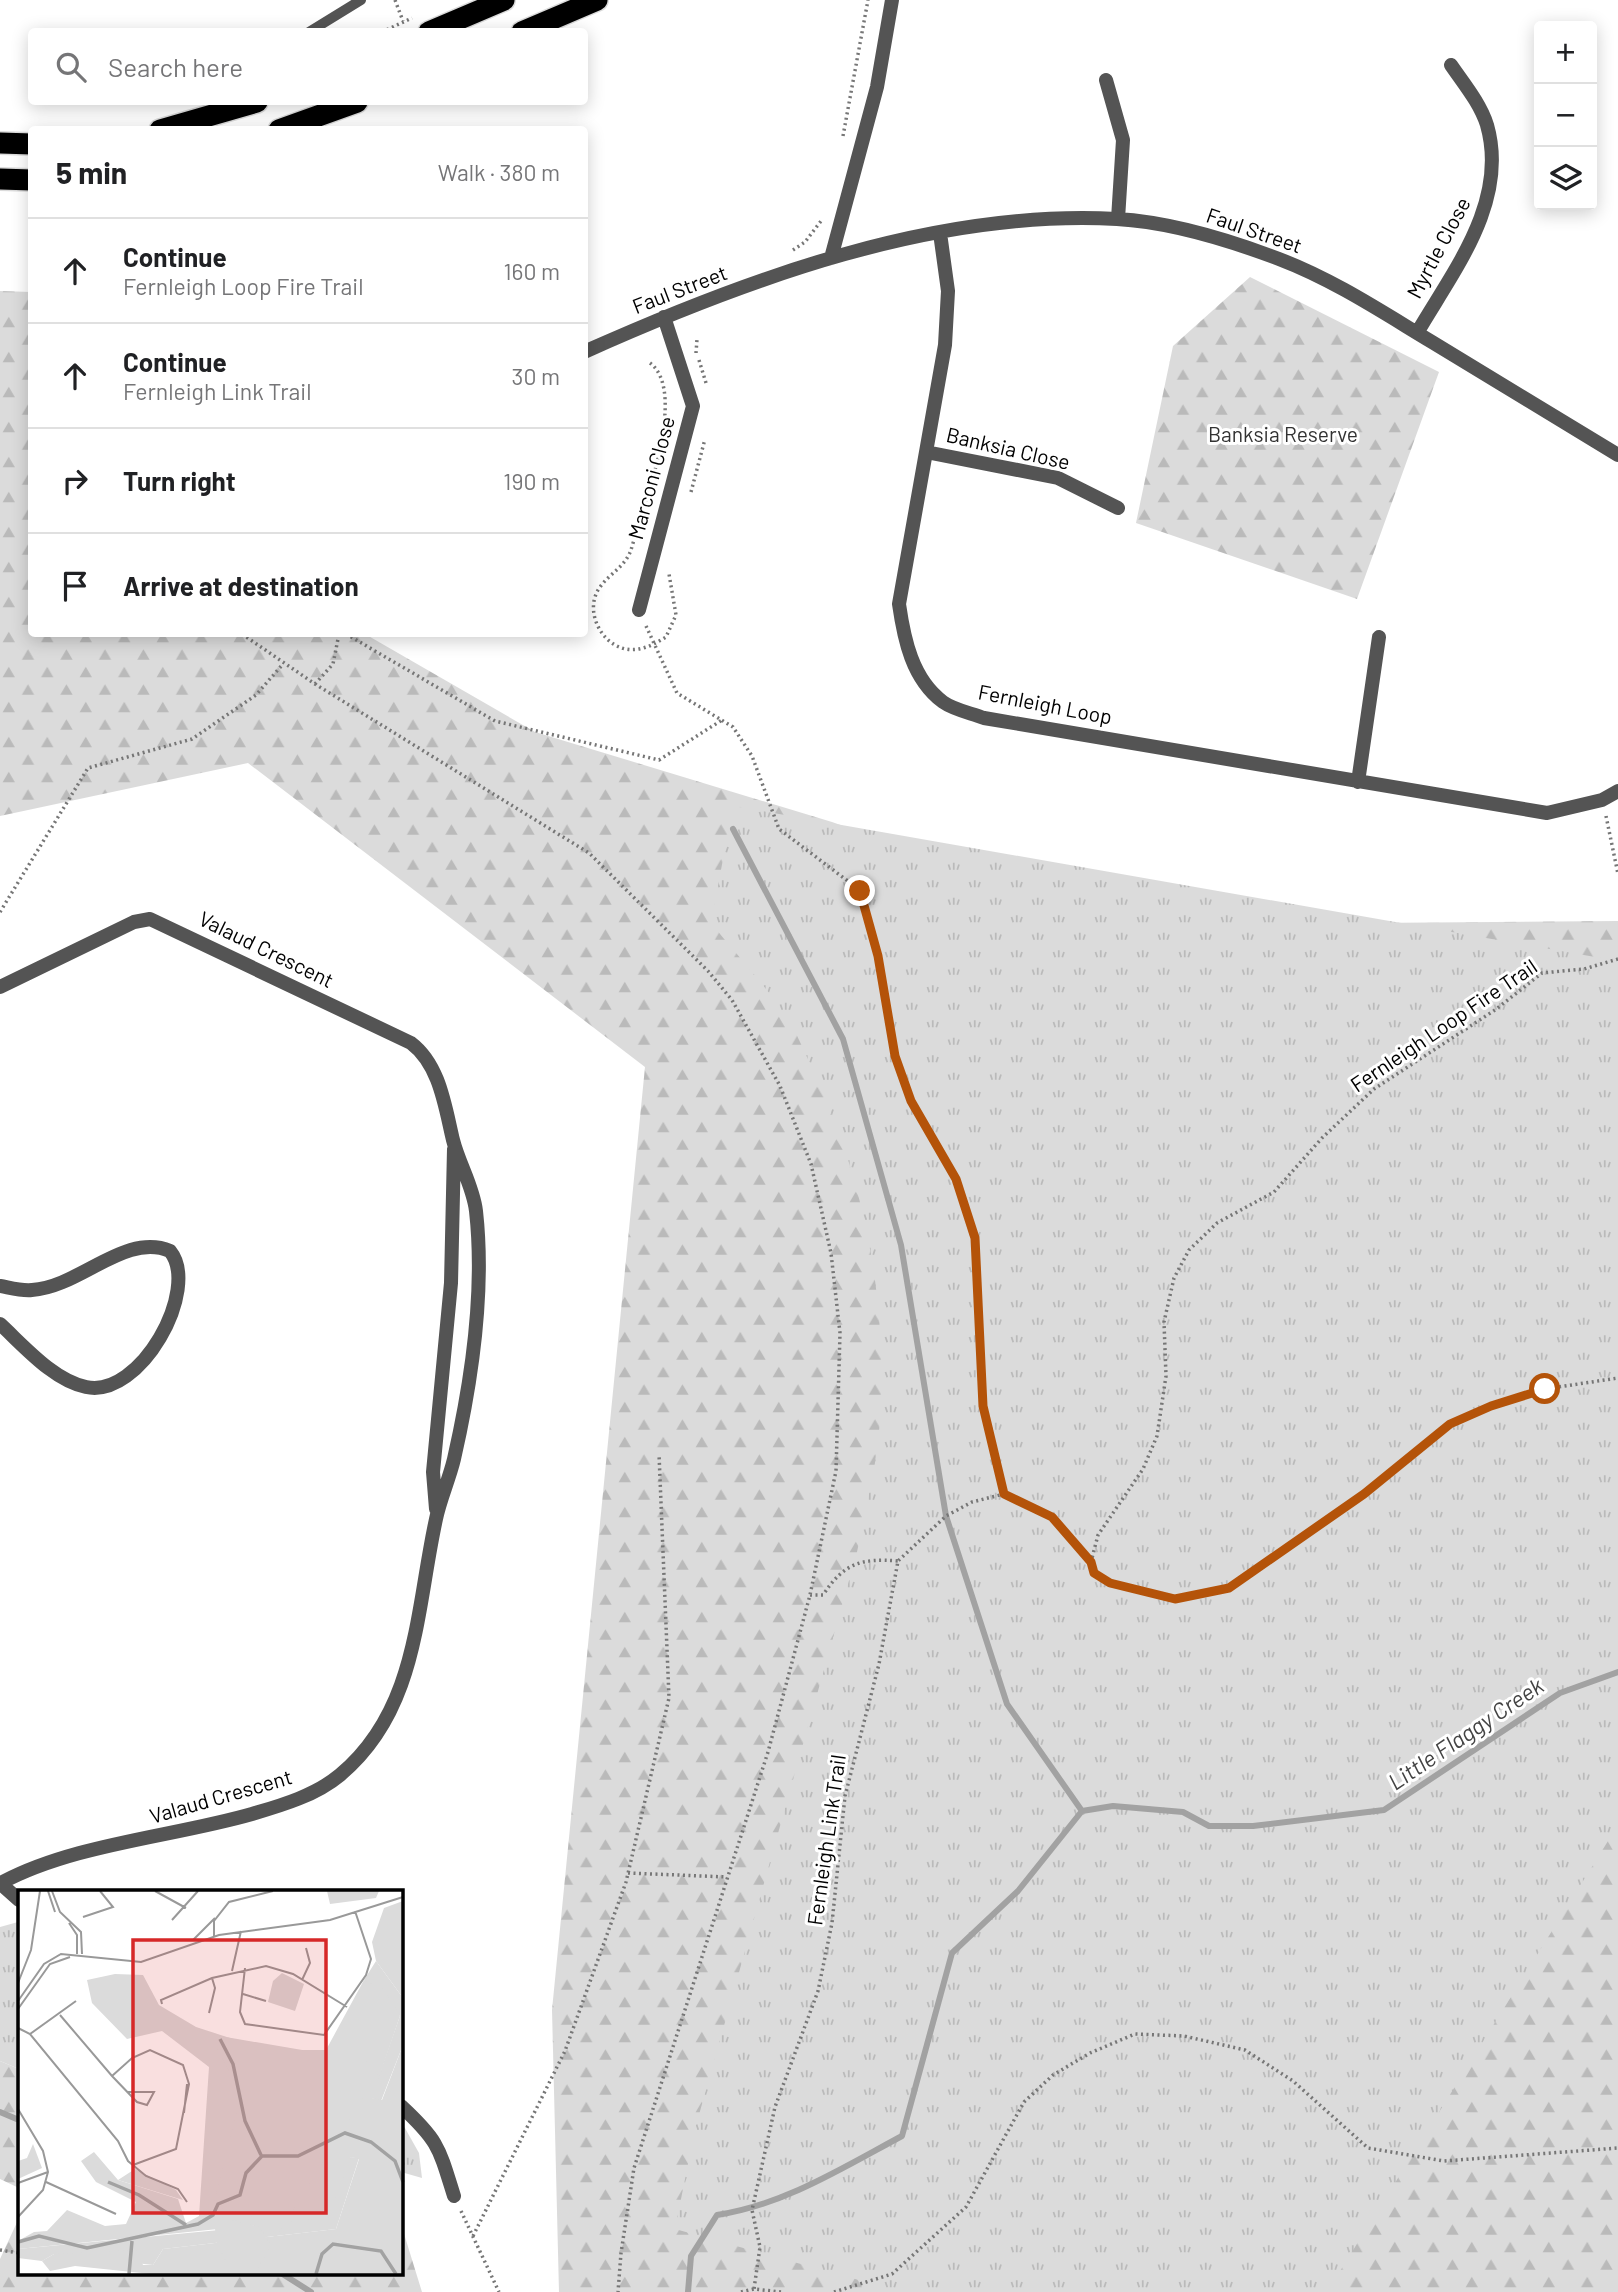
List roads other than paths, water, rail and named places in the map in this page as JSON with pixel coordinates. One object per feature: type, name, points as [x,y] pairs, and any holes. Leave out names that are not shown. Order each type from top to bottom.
[{"type":"highway","points":[[438,28],[504,0]]},
{"type":"highway","points":[[531,28],[597,0]]},
{"type":"highway","points":[[176,126],[248,105]]},
{"type":"highway","points":[[290,126],[349,105]]},
{"type":"highway","points":[[0,144],[28,144]]},
{"type":"highway","points":[[0,179],[28,180]]},
{"type":"street","points":[[831,258],[877,87],[891,0]]},
{"type":"street","name":"Myrtle Close","points":[[1417,333],[1481,222],[1489,194],[1487,126],[1477,102],[1451,65]]},
{"type":"street","points":[[1106,80],[1123,139],[1118,219]]},
{"type":"street","name":"Faul Street","points":[[588,350],[664,317],[831,258],[940,233],[1013,221],[1118,219],[1197,233],[1279,259],[1343,288],[1618,455]]},
{"type":"street","name":"Fernleigh Loop","points":[[940,233],[948,291],[945,345],[898,604],[905,645],[920,676],[943,702],[984,718],[1547,813],[1602,800],[1618,791]]},
{"type":"street","name":"Marconi Close","points":[[639,610],[693,405],[664,317]]},
{"type":"street","name":"Banksia Close","points":[[926,452],[1058,478],[1118,508]]},
{"type":"street","points":[[1358,782],[1379,636]]},
{"type":"street","name":"Valaud Crescent","points":[[0,987],[134,922],[150,919],[411,1044],[426,1058],[445,1103],[454,1144],[475,1208],[479,1275],[475,1336],[454,1460],[436,1518],[412,1655],[402,1688],[366,1749],[339,1776],[302,1798],[204,1828],[45,1862],[0,1883]]},
{"type":"street","name":"Valaud Crescent","points":[[436,1518],[434,1460],[450,1283],[454,1144]]},
{"type":"street","points":[[0,1286],[33,1290],[52,1286],[96,1268],[121,1253],[141,1247],[170,1251],[176,1258],[179,1271],[174,1300],[159,1337],[138,1368],[120,1382],[86,1388],[67,1380],[37,1358],[0,1324]]},
{"type":"street","points":[[0,1883],[18,1898]]},
{"type":"street","points":[[402,2107],[424,2125],[438,2144],[454,2196]]},
{"type":"lane","points":[[316,28],[361,0]]},
{"type":"lane","points":[[197,121],[207,105]]},
{"type":"waterway","points":[[733,829],[843,1039],[901,1245],[946,1516],[1007,1704],[1082,1811]]},
{"type":"waterway","name":"Little Flaggy Creek","points":[[688,2292],[691,2256],[717,2215],[742,2210],[790,2194],[902,2136],[952,1953],[1018,1891],[1082,1811],[1113,1806],[1183,1812],[1209,1826],[1253,1826],[1384,1810],[1560,1693],[1618,1672]]},
{"type":"waterway","points":[[0,2112],[18,2120]]},
{"type":"waterway","points":[[283,2274],[311,2292]]},
{"type":"park label","name":"Banksia Reserve","points":[[1283,435]]}]
